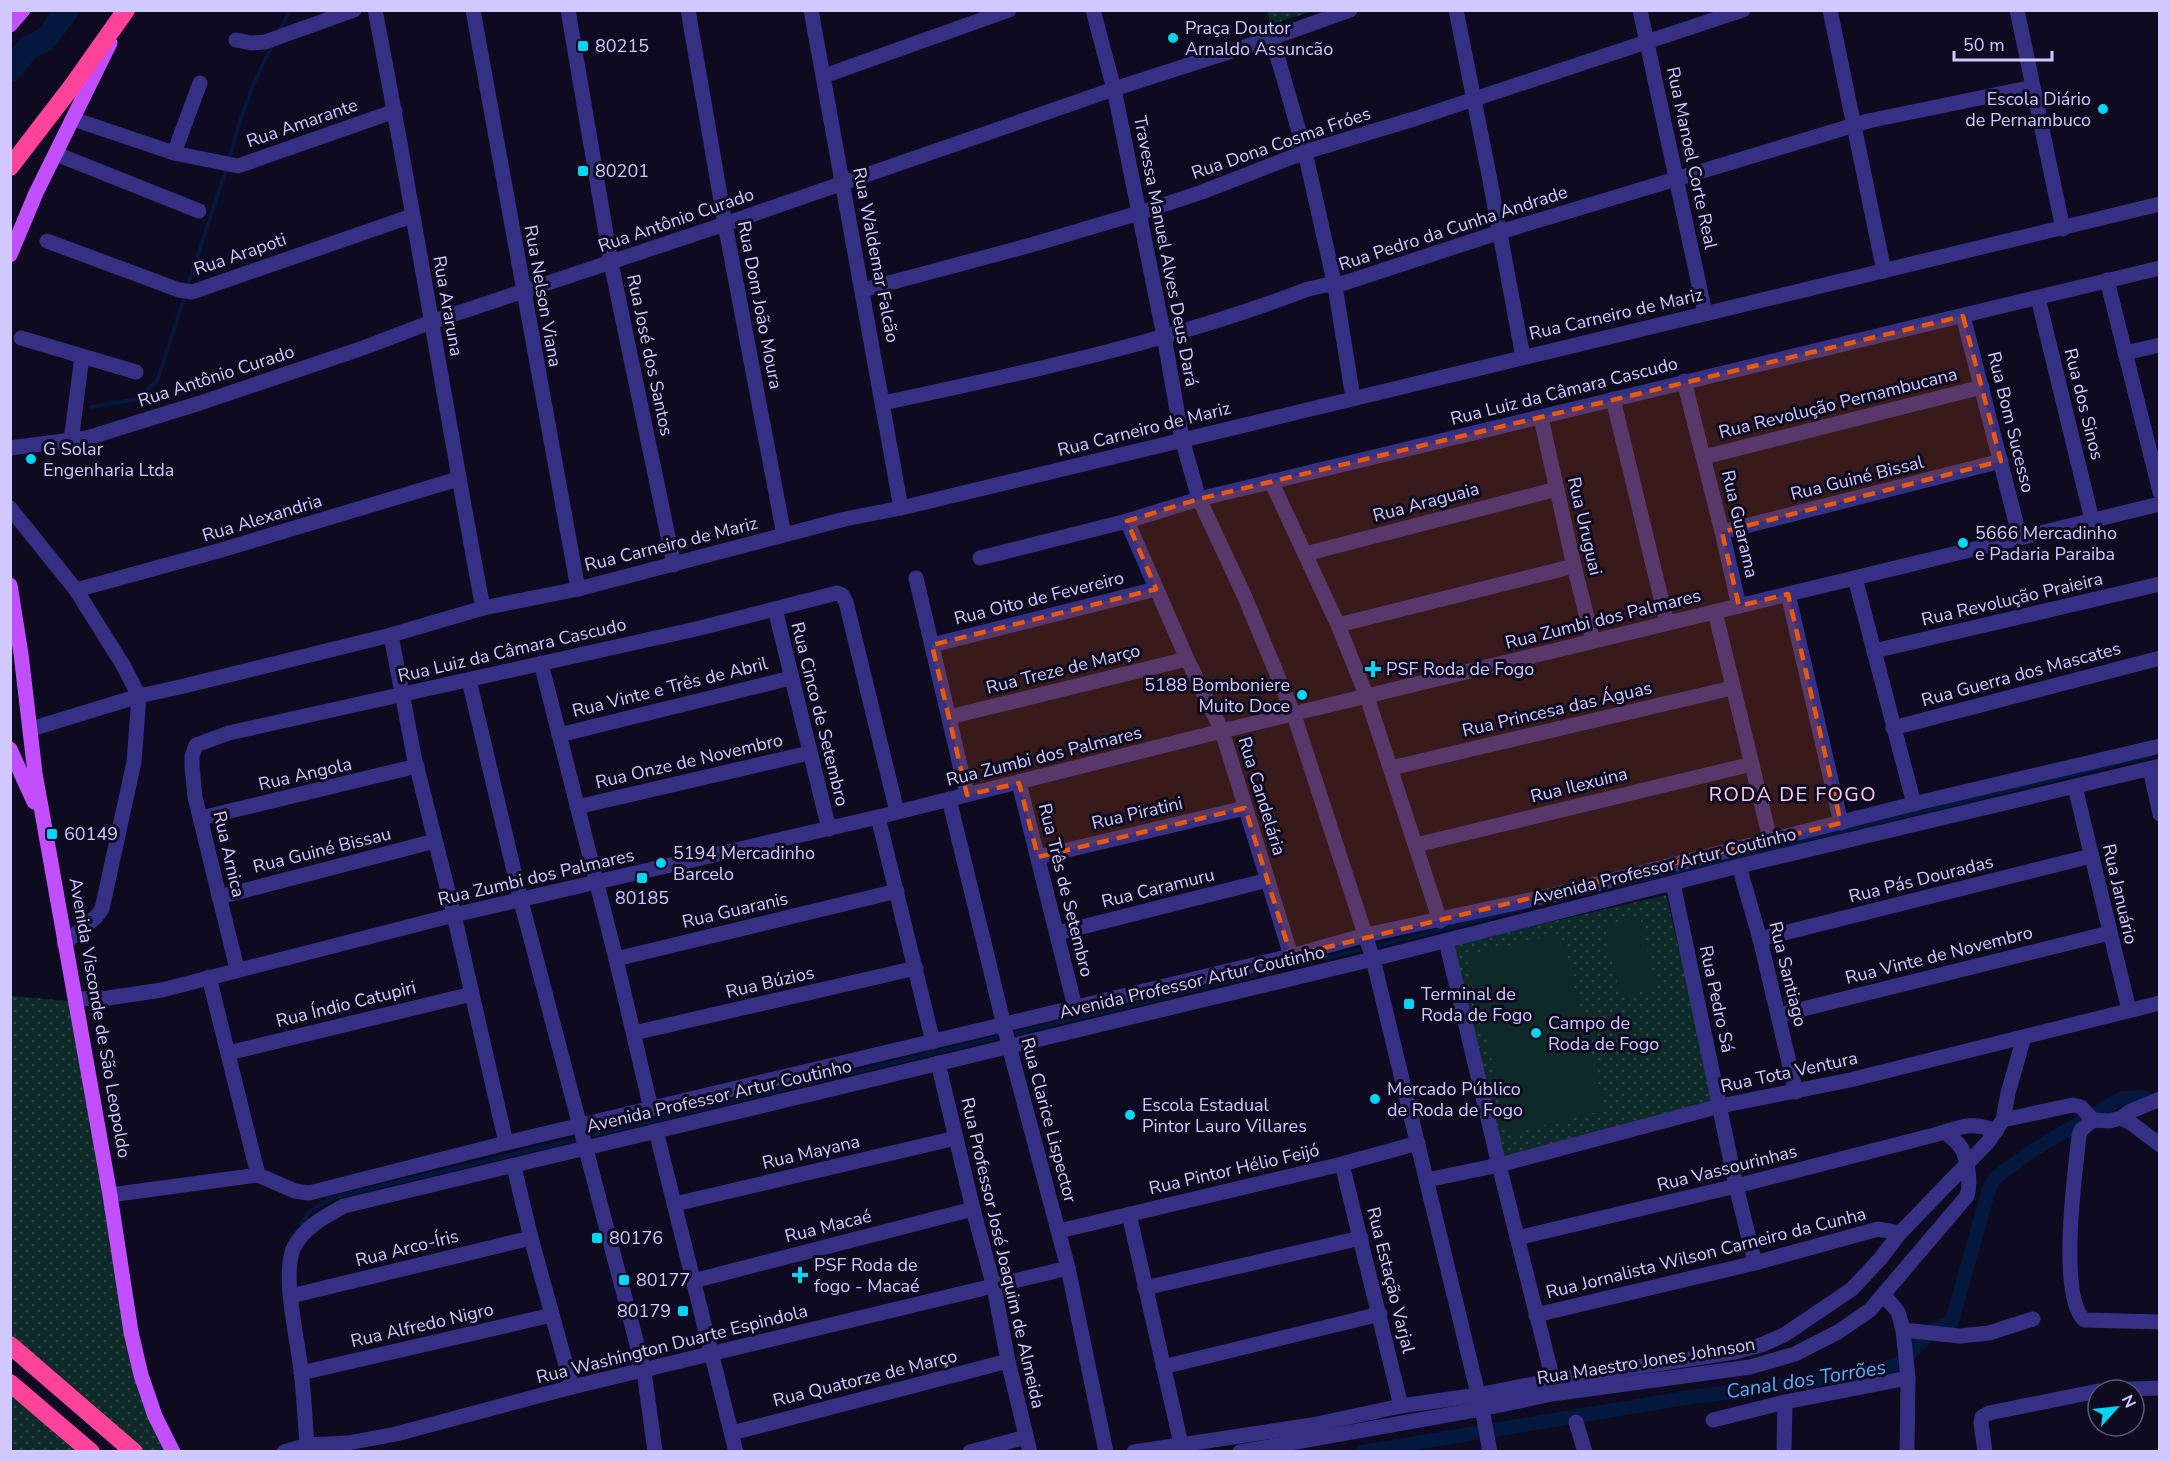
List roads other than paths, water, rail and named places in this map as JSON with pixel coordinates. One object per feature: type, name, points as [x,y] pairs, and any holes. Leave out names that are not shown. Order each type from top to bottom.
[{"type":"highway","points":[[10,167],[125,12]]},
{"type":"highway","points":[[10,1345],[134,1452]]},
{"type":"highway","points":[[10,1383],[91,1452]]},
{"type":"main road","points":[[10,25],[23,10]]},
{"type":"main road","points":[[10,255],[36,193],[125,12]]},
{"type":"main road","name":"Avenida Visconde de São Leopoldo","points":[[10,585],[31,729],[35,773],[110,1195],[131,1332],[141,1376],[155,1416],[173,1452]]},
{"type":"main road","points":[[10,749],[44,824]]},
{"type":"street","points":[[236,40],[251,43],[265,42],[354,10]]},
{"type":"street","name":"Rua Araruna","points":[[375,10],[483,608]]},
{"type":"street","name":"Rua Nelson Viana","points":[[472,10],[578,589]]},
{"type":"street","name":"Rua José dos Santos","points":[[568,10],[611,263],[674,565]]},
{"type":"street","name":"Rua Dom João Moura","points":[[688,10],[725,224],[784,536]]},
{"type":"street","name":"Rua Waldemar Falcão","points":[[812,10],[901,508]]},
{"type":"street","points":[[824,76],[1009,10]]},
{"type":"street","name":"Travessa Manuel Alves Deus Dará","points":[[1093,10],[1114,89],[1164,336],[1182,439],[1199,499],[1244,595],[1294,715],[1373,959],[1488,1445]]},
{"type":"street","name":"Rua Antônio Curado","points":[[10,448],[87,438],[200,403],[363,348],[431,322],[523,293],[1350,10]]},
{"type":"street","points":[[1455,10],[1523,357]]},
{"type":"street","name":"Rua Manoel Corte Real","points":[[1640,10],[1705,313]]},
{"type":"street","name":"Rua Dona Cosma Fróes","points":[[863,290],[1031,245],[1139,213],[1202,192],[1305,152],[1743,10]]},
{"type":"street","points":[[1830,10],[1852,126],[1884,271]]},
{"type":"street","points":[[2017,10],[2063,229]]},
{"type":"street","points":[[1272,38],[1305,152],[1335,286],[1353,398]]},
{"type":"street","points":[[174,153],[201,83]]},
{"type":"street","name":"Rua Pedro da Cunha Andrade","points":[[884,403],[977,383],[1164,336],[1308,289],[1326,285],[1335,286],[1500,232],[1883,117],[2033,87]]},
{"type":"street","name":"Rua Amarante","points":[[73,119],[174,153],[238,166],[395,111]]},
{"type":"street","points":[[56,154],[198,211]]},
{"type":"street","name":"Rua Carneiro de Mariz","points":[[31,729],[139,696],[391,635],[483,608],[578,589],[845,519],[901,508],[2160,204]]},
{"type":"street","name":"Rua Arapoti","points":[[46,241],[185,291],[412,216]]},
{"type":"street","name":"Rua Luiz da Câmara Cascudo","points":[[980,558],[1127,521],[1199,499],[2160,268]]},
{"type":"street","points":[[2107,280],[2160,492]]},
{"type":"street","name":"Rua dos Sinos","points":[[2038,298],[2092,520]]},
{"type":"street","name":"Rua Bom Sucesso","points":[[1964,316],[2020,538]]},
{"type":"street","points":[[21,338],[136,372]]},
{"type":"street","points":[[2125,353],[2160,345]]},
{"type":"street","points":[[71,441],[82,357]]},
{"type":"street","name":"Rua Guarama","points":[[1684,381],[1738,606]]},
{"type":"street","name":"Rua Revolução Pernambucana","points":[[1704,457],[1982,387]]},
{"type":"street","points":[[1613,399],[1667,623]]},
{"type":"street","name":"Rua Uruguai","points":[[1541,418],[1593,641]]},
{"type":"street","points":[[2144,427],[2160,423]]},
{"type":"street","name":"Rua Guiné Bissal","points":[[1722,532],[2001,461]]},
{"type":"street","name":"Rua Alexandria","points":[[76,590],[218,551],[458,479]]},
{"type":"street","points":[[1271,482],[1338,626],[1366,697],[1440,921]]},
{"type":"street","name":"Rua Araguaia","points":[[1305,554],[1557,489]]},
{"type":"street","name":"Rua Zumbi dos Palmares","points":[[76,999],[108,998],[154,991],[454,915],[949,800],[1222,731],[2160,504]]},
{"type":"street","points":[[10,508],[76,590],[123,665],[139,696],[134,762],[102,909],[96,917],[64,944]]},
{"type":"street","name":"Rua Candelária","points":[[1127,521],[1187,659],[1222,731],[1291,956]]},
{"type":"street","points":[[1338,626],[1574,566]]},
{"type":"street","points":[[916,578],[967,795]]},
{"type":"street","points":[[1855,578],[1914,804]]},
{"type":"street","name":"Rua Revolução Praieira","points":[[1874,651],[2160,584]]},
{"type":"street","name":"Rua Oito de Fevereiro","points":[[932,645],[1156,589]]},
{"type":"street","name":"Rua Luiz da Câmara Cascudo","points":[[195,748],[199,744],[229,733],[402,696],[696,628],[834,593],[840,594],[846,602],[897,812]]},
{"type":"street","points":[[1788,594],[1841,823]]},
{"type":"street","name":"Rua Cinco de Setembro","points":[[774,609],[828,829]]},
{"type":"street","points":[[1715,612],[1770,839]]},
{"type":"street","points":[[391,635],[417,766],[506,1143]]},
{"type":"street","name":"Rua Guerra dos Mascates","points":[[1893,728],[2160,658]]},
{"type":"street","name":"Rua Treze de Março","points":[[949,717],[1187,659]]},
{"type":"street","points":[[541,663],[616,959],[651,1110]]},
{"type":"street","name":"Rua Vinte e Três de Abril","points":[[559,735],[791,678]]},
{"type":"street","points":[[469,680],[521,901],[644,1371],[655,1452]]},
{"type":"street","name":"Rua Princesa das Águas","points":[[1391,768],[1732,688]]},
{"type":"street","name":"Avenida Professor Artur Coutinho","points":[[258,1175],[295,1191],[309,1193],[506,1143],[1291,956],[1365,935],[1440,921],[1552,895],[1770,839],[2160,746]]},
{"type":"street","name":"Rua Arnica","points":[[195,748],[192,766],[195,797],[237,969]]},
{"type":"street","name":"Rua Onze de Novembro","points":[[577,807],[809,753]]},
{"type":"street","name":"Rua Ilexuina","points":[[1416,845],[1752,764]]},
{"type":"street","name":"Rua Angola","points":[[201,818],[417,766]]},
{"type":"street","points":[[2155,767],[2160,814]]},
{"type":"street","name":"Avenida Professor Artur Coutinho","points":[[307,1445],[302,1373],[291,1296],[290,1262],[294,1247],[309,1228],[344,1206],[1373,959],[1739,866],[2155,767]]},
{"type":"street","name":"Rua Três de Setembro","points":[[1019,783],[1075,1007]]},
{"type":"street","name":"Rua Januário","points":[[2075,787],[2129,1010]]},
{"type":"street","name":"Rua Clarice Lispector","points":[[949,800],[1009,1046],[1068,1268],[1106,1452]]},
{"type":"street","name":"Rua Piratini","points":[[1038,857],[1245,808]]},
{"type":"street","points":[[878,817],[933,1042]]},
{"type":"street","name":"Rua Guiné Bissau","points":[[219,897],[435,841]]},
{"type":"street","name":"Rua Pás Douradas","points":[[1760,939],[2091,856]]},
{"type":"street","name":"Rua Santiago","points":[[1739,866],[1760,939],[1796,1092]]},
{"type":"street","name":"Rua Caramuru","points":[[1058,933],[1268,880]]},
{"type":"street","name":"Rua Pedro Sá","points":[[1673,884],[1736,1186],[1755,1263]]},
{"type":"street","name":"Rua Guaranis","points":[[616,959],[897,891]]},
{"type":"street","name":"Rua Vinte de Novembro","points":[[1779,1015],[2109,933]]},
{"type":"street","points":[[1446,940],[1553,1380]]},
{"type":"street","name":"Rua Búzios","points":[[634,1033],[916,968]]},
{"type":"street","points":[[110,1195],[258,1175],[209,977]]},
{"type":"street","name":"Rua Índio Catupiri","points":[[228,1053],[472,994]]},
{"type":"street","name":"Rua Tota Ventura","points":[[1427,1180],[1499,1165],[1720,1106],[1796,1092],[2160,1003]]},
{"type":"street","points":[[1900,1233],[1966,1166],[2000,1125],[2024,1037]]},
{"type":"street","name":"Rua Professor José Joaquim de Almeida","points":[[938,1063],[994,1287],[1008,1361],[1028,1444]]},
{"type":"street","points":[[2000,1125],[2073,1105],[2089,1115],[2109,1121],[2121,1118],[2129,1112],[2160,1099]]},
{"type":"street","points":[[2089,1115],[2079,1136],[2069,1237],[2075,1305],[2082,1318],[2087,1320],[2160,1322]]},
{"type":"street","points":[[2121,1118],[2160,1145]]},
{"type":"street","name":"Rua Vassourinhas","points":[[1517,1238],[1736,1186],[1963,1126],[2000,1125]]},
{"type":"street","points":[[656,1131],[736,1452]]},
{"type":"street","points":[[1945,1132],[1963,1151],[1966,1166]]},
{"type":"street","name":"Rua Mayana","points":[[675,1204],[956,1138]]},
{"type":"street","name":"Rua Pintor Hélio Feijó","points":[[1059,1231],[1342,1164],[1418,1143]]},
{"type":"street","name":"Rua Estação Varjal","points":[[1342,1164],[1401,1406]]},
{"type":"street","name":"Rua Maestro Jones Johnson","points":[[1240,1452],[1552,1394],[1750,1367],[1796,1354],[1838,1332],[1870,1310],[1884,1295],[1967,1196],[1969,1188],[1966,1166]]},
{"type":"street","points":[[514,1167],[572,1387]]},
{"type":"street","name":"Rua Macaé","points":[[693,1281],[973,1209]]},
{"type":"street","points":[[1129,1214],[1181,1444]]},
{"type":"street","name":"Rua Jornalista Wilson Carneiro da Cunha","points":[[1536,1316],[1755,1263],[1878,1230],[1900,1233]]},
{"type":"street","name":"Rua Maestro Jones Johnson","points":[[1134,1452],[1312,1425],[1401,1406],[1481,1408],[1553,1380],[1736,1352],[1761,1345],[1801,1324],[1852,1289],[1900,1233]]},
{"type":"street","name":"Rua Arco-Íris","points":[[291,1296],[531,1238]]},
{"type":"street","points":[[1145,1288],[1361,1238]]},
{"type":"street","name":"Rua Washington Duarte Espindola","points":[[284,1452],[307,1445],[348,1443],[396,1434],[572,1387],[1068,1268]]},
{"type":"street","points":[[1884,1295],[1898,1312],[1903,1330],[1908,1378],[1907,1452]]},
{"type":"street","points":[[1163,1367],[1380,1314]]},
{"type":"street","name":"Rua Alfredo Nigro","points":[[302,1373],[552,1315]]},
{"type":"street","points":[[1903,1330],[1960,1336],[1989,1333],[2033,1320]]},
{"type":"street","name":"Rua Quatorze de Março","points":[[732,1433],[1008,1361]]},
{"type":"street","points":[[1713,1420],[1785,1402],[1908,1378]]},
{"type":"street","points":[[1985,1452],[1982,1417],[1989,1413],[2086,1393]]},
{"type":"street","points":[[1785,1402],[1785,1452]]},
{"type":"street","points":[[1576,1422],[1585,1452]]},
{"type":"street","points":[[970,1452],[1028,1444]]},
{"type":"waterway","points":[[10,70],[29,47],[45,40],[67,10]]},
{"type":"waterway","points":[[279,32],[290,10]]},
{"type":"waterway","points":[[229,160],[247,100],[273,44]]},
{"type":"waterway","points":[[187,288],[227,167]]},
{"type":"waterway","points":[[91,407],[138,399],[157,381],[185,295]]},
{"type":"waterway","points":[[1638,881],[2150,756]]},
{"type":"waterway","points":[[1380,945],[1531,907]]},
{"type":"waterway","points":[[1017,1033],[1359,950]]},
{"type":"waterway","points":[[594,1135],[996,1038]]},
{"type":"waterway","name":"Canal dos Torrões","points":[[1362,1452],[1691,1397],[1780,1386],[1882,1369],[1899,1364],[1932,1331],[1952,1321],[1989,1189],[1994,1179],[2030,1152],[2122,1098],[2144,1097]]},
{"type":"waterway","points":[[301,1224],[311,1210],[332,1198],[573,1140]]},
{"type":"place","name":"Praça Doutor Arnaldo Assuncão","points":[[1173,38]]},
{"type":"place","name":"80215","points":[[583,46]]},
{"type":"place","name":"Escola Diário de Pernambuco","points":[[2103,109]]},
{"type":"place","name":"80201","points":[[583,171]]},
{"type":"place","name":"G Solar Engenharia Ltda","points":[[31,459]]},
{"type":"place","name":"5666 Mercadinho e Padaria Paraiba","points":[[1963,543]]},
{"type":"place","name":"PSF Roda de Fogo","points":[[1373,669]]},
{"type":"place","name":"5188 Bomboniere Muito Doce","points":[[1302,695]]},
{"type":"place","name":"60149","points":[[52,834]]},
{"type":"place","name":"5194 Mercadinho Barcelo","points":[[661,863]]},
{"type":"place","name":"80185","points":[[642,878]]},
{"type":"place","name":"Terminal de Roda de Fogo","points":[[1409,1004]]},
{"type":"place","name":"Campo de Roda de Fogo","points":[[1536,1033]]},
{"type":"place","name":"Mercado Público de Roda de Fogo","points":[[1375,1099]]},
{"type":"place","name":"Escola Estadual Pintor Lauro Villares","points":[[1130,1115]]},
{"type":"place","name":"80176","points":[[597,1238]]},
{"type":"place","name":"PSF Roda de fogo - Macaé","points":[[800,1275]]},
{"type":"place","name":"80177","points":[[624,1280]]},
{"type":"place","name":"80179","points":[[683,1311]]},
{"type":"district","name":"RODA DE FOGO","points":[[1793,794]]}]
